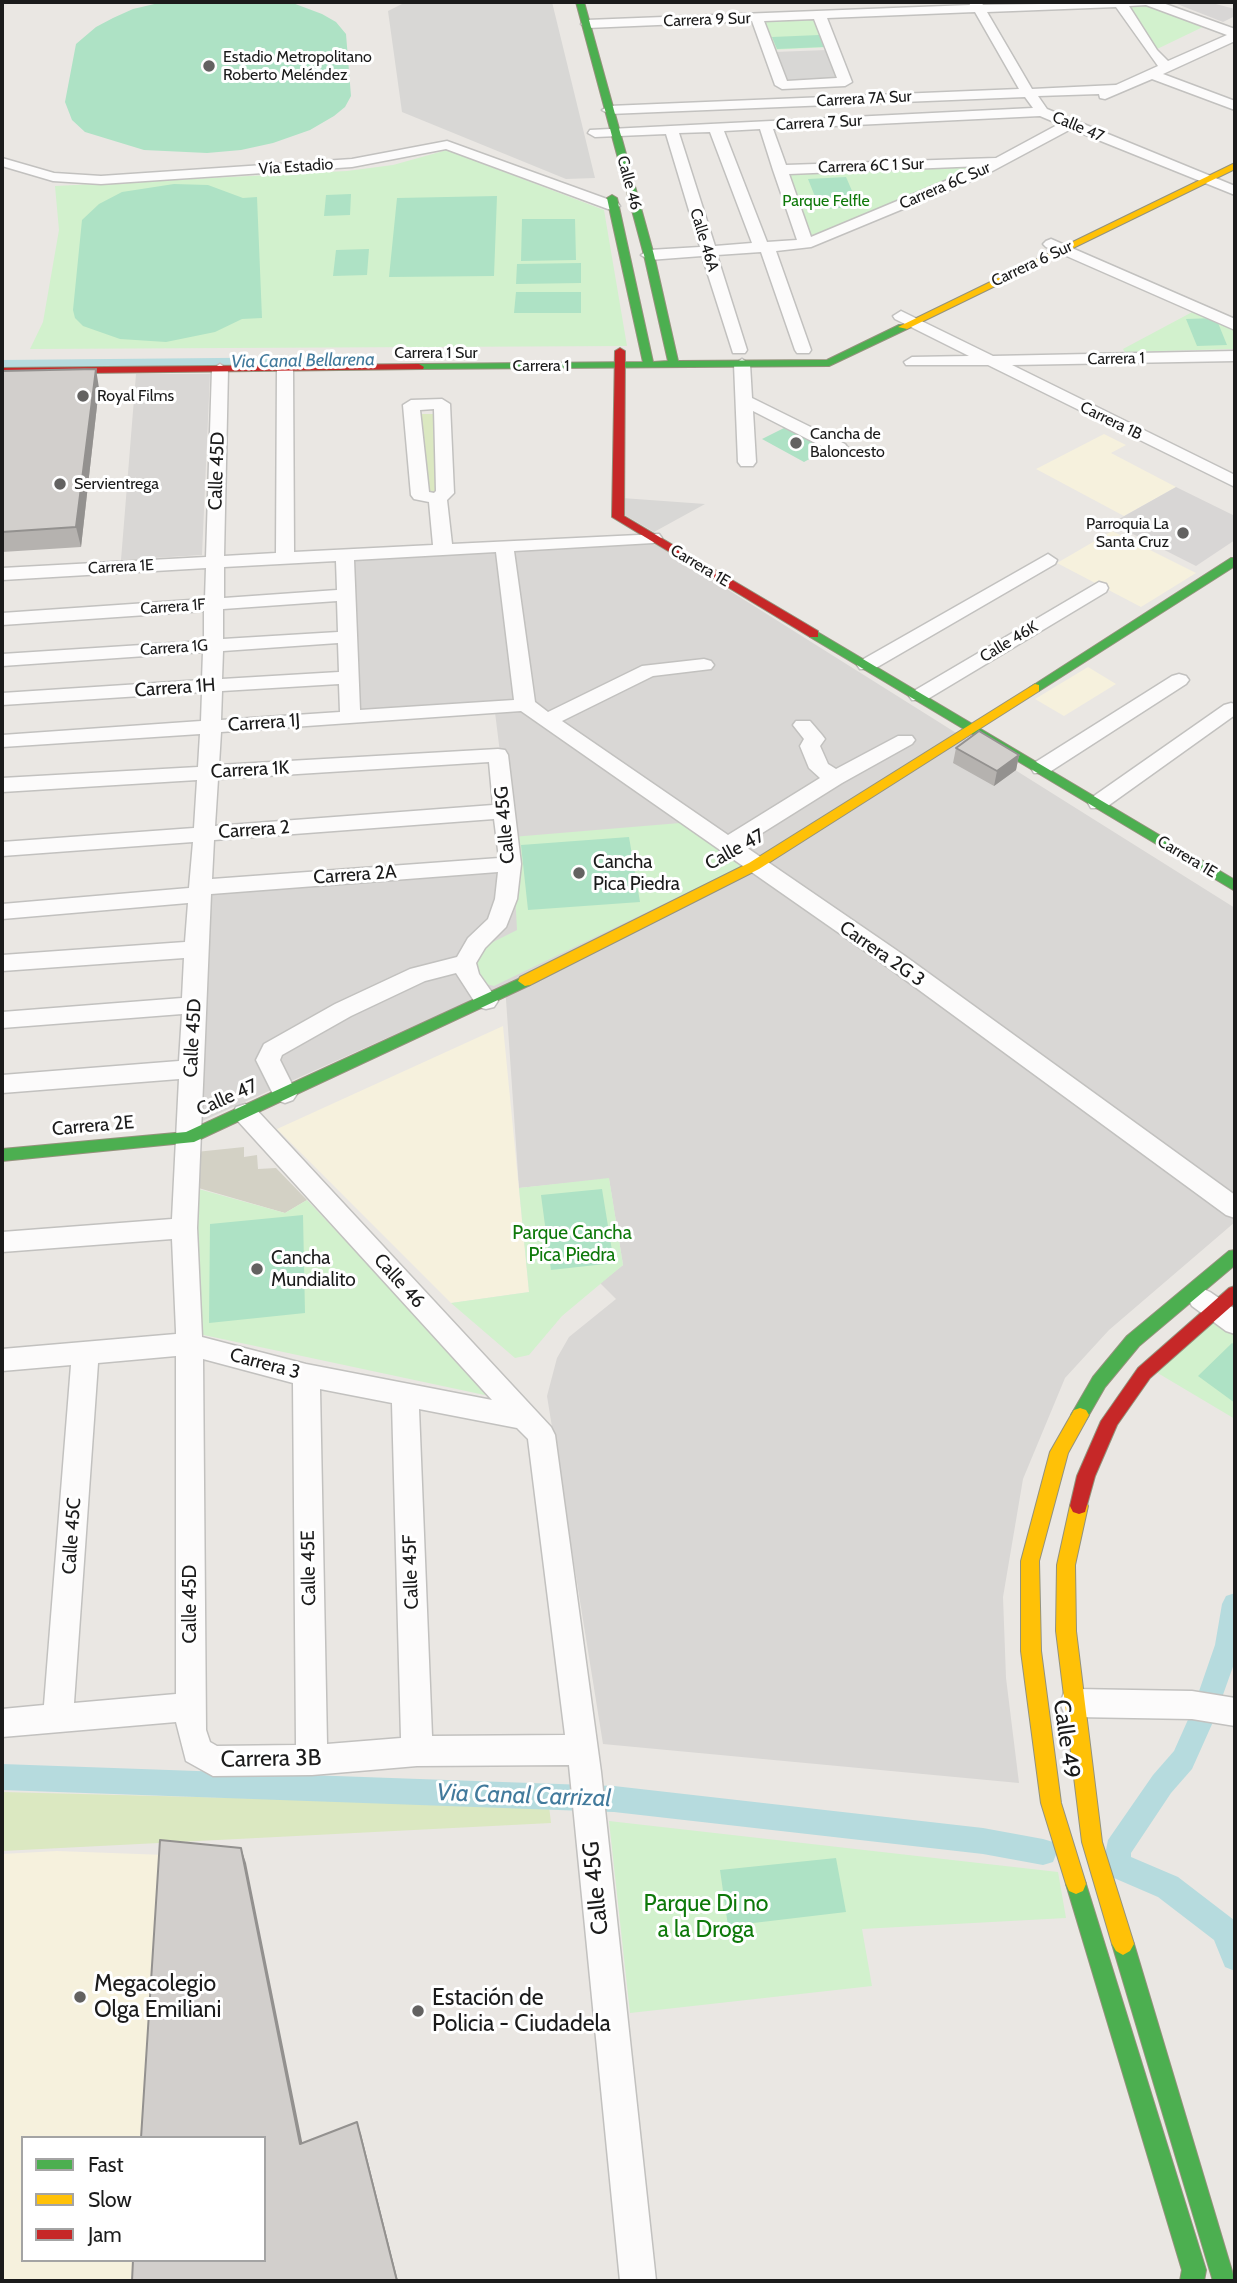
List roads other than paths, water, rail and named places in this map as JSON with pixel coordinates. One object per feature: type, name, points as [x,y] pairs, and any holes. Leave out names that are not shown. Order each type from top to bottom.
[{"type":"street","points":[[564,2],[573,38]]},
{"type":"street","points":[[772,2],[777,17]]},
{"type":"street","points":[[1147,2],[1234,32]]},
{"type":"street","name":"Carrera 9 Sur","points":[[587,11],[757,18],[977,5],[1147,2]]},
{"type":"street","points":[[1120,3],[1152,52],[1166,67]]},
{"type":"street","name":"Calle 47","points":[[977,5],[1026,91],[1063,115],[1235,191]]},
{"type":"street","name":"Calle 46","points":[[587,11],[609,110],[649,254],[673,358]]},
{"type":"street","points":[[757,18],[782,85],[845,82],[819,15]]},
{"type":"street","name":"Carrera 6C Sur","points":[[649,254],[806,244],[1004,160],[1063,115],[1234,32]]},
{"type":"street","points":[[1152,74],[1235,106]]},
{"type":"street","points":[[808,84],[823,122]]},
{"type":"street","name":"Carrera 7A Sur","points":[[609,110],[1118,89]]},
{"type":"street","points":[[591,114],[597,140]]},
{"type":"street","name":"Carrera 7 Sur","points":[[597,140],[615,132],[823,122],[1063,115]]},
{"type":"street","points":[[765,125],[806,244]]},
{"type":"street","points":[[716,128],[803,350]]},
{"type":"street","name":"Calle 46A","points":[[671,129],[741,357],[747,462]]},
{"type":"street","name":"Vía Estadio","points":[[3,163],[53,177],[101,180],[352,163],[440,145],[453,146],[579,193],[610,192]]},
{"type":"street","name":"Carrera 6 Sur","points":[[1202,178],[1235,156]]},
{"type":"street","name":"Carrera 6C 1 Sur","points":[[780,170],[1004,160]]},
{"type":"street","name":"Carrera 6 Sur","points":[[829,356],[1202,178],[1235,166]]},
{"type":"street","name":"Calle 46","points":[[610,192],[647,358]]},
{"type":"street","points":[[1058,247],[1235,325]]},
{"type":"street","name":"Carrera 1B","points":[[906,319],[1235,482]]},
{"type":"street","points":[[741,357],[803,350],[829,356]]},
{"type":"street","name":"Carrera 1 Sur","points":[[2,355],[647,358]]},
{"type":"street","points":[[647,358],[829,356]]},
{"type":"street","name":"Carrera 1","points":[[912,362],[1235,356]]},
{"type":"street","points":[[620,359],[618,517],[653,538]]},
{"type":"street","name":"Carrera 1","points":[[2,371],[285,369],[620,359]]},
{"type":"street","name":"Calle 45D","points":[[190,1707],[189,1344],[184,1228],[200,891],[211,726],[220,369]]},
{"type":"street","points":[[285,369],[285,558]]},
{"type":"street","points":[[744,401],[839,448]]},
{"type":"street","points":[[442,404],[445,494],[438,499],[420,495],[411,405],[442,404]]},
{"type":"street","points":[[438,499],[443,549]]},
{"type":"street","name":"Carrera 1E","points":[[2,574],[653,538],[1235,886]]},
{"type":"street","points":[[504,546],[525,705]]},
{"type":"street","points":[[345,555],[350,717]]},
{"type":"street","points":[[866,665],[1048,560]]},
{"type":"street","name":"Calle 47","points":[[188,1138],[486,1001],[754,866],[1235,561]]},
{"type":"street","name":"Calle 46K","points":[[919,696],[1099,588]]},
{"type":"street","name":"Carrera 1F","points":[[2,619],[345,595]]},
{"type":"street","name":"Carrera 1G","points":[[2,660],[346,637]]},
{"type":"street","points":[[550,719],[649,670],[704,665]]},
{"type":"street","name":"Carrera 1H","points":[[2,699],[348,677]]},
{"type":"street","points":[[1041,768],[1179,680]]},
{"type":"street","name":"Carrera 1J","points":[[2,741],[525,705]]},
{"type":"street","name":"Carrera 2G 3","points":[[525,705],[550,719],[754,866],[897,962],[1235,1208]]},
{"type":"street","points":[[1098,803],[1231,709]]},
{"type":"street","points":[[803,724],[816,738],[810,746],[819,768],[835,778]]},
{"type":"street","points":[[726,846],[835,778],[905,740]]},
{"type":"street","name":"Carrera 1K","points":[[2,785],[498,755]]},
{"type":"street","name":"Calle 45G","points":[[465,963],[476,943],[498,922],[506,899],[510,864],[498,755]]},
{"type":"street","name":"Carrera 2","points":[[2,849],[505,811]]},
{"type":"street","name":"Carrera 2A","points":[[2,911],[510,864]]},
{"type":"street","points":[[2,963],[197,949]]},
{"type":"street","points":[[285,1094],[268,1060],[272,1050],[343,1010],[418,975],[465,963],[468,976],[486,1001]]},
{"type":"street","points":[[2,1020],[194,1005]]},
{"type":"street","points":[[2,1084],[191,1069]]},
{"type":"street","name":"Calle 46","points":[[245,1113],[525,1418]]},
{"type":"street","name":"Carrera 2E","points":[[2,1155],[188,1138]]},
{"type":"street","points":[[2,1242],[184,1228]]},
{"type":"street","name":"Calle 49","points":[[1192,2281],[1194,2270],[1051,1803],[1031,1651],[1030,1561],[1059,1452],[1099,1382],[1133,1341],[1235,1256]]},
{"type":"street","points":[[1192,1293],[1229,1308]]},
{"type":"street","name":"Calle 49","points":[[1225,2281],[1092,1842],[1066,1631],[1066,1565],[1086,1476],[1110,1421],[1144,1373],[1229,1308]]},
{"type":"street","name":"Carrera 3","points":[[2,1360],[189,1344],[306,1375],[525,1418]]},
{"type":"street","name":"Calle 45C","points":[[58,1718],[85,1353]]},
{"type":"street","name":"Calle 45E","points":[[306,1375],[312,1760]]},
{"type":"street","name":"Calle 45F","points":[[405,1394],[417,1751]]},
{"type":"street","name":"Calle 45G","points":[[525,1418],[541,1435],[583,1761],[638,2281]]},
{"type":"street","points":[[1075,1703],[1192,1705],[1235,1712]]},
{"type":"street","points":[[2,1723],[190,1707]]},
{"type":"street","name":"Carrera 3B","points":[[190,1707],[191,1730],[197,1751],[213,1761],[312,1760],[417,1751],[583,1761]]},
{"type":"street","points":[[1065,1847],[1092,1842]]},
{"type":"waterway","name":"Via Canal Bellarena","points":[[2,364],[326,361]]},
{"type":"waterway","name":"Via Canal Carrizal","points":[[1210,1697],[1228,1645],[1235,1604]]},
{"type":"waterway","name":"Via Canal Carrizal","points":[[1204,1713],[1183,1760],[1162,1784],[1118,1849],[1117,1865],[1168,1887],[1224,1930],[1235,1957]]},
{"type":"waterway","name":"Via Canal Carrizal","points":[[2,1777],[614,1799],[983,1841],[1043,1852]]},
{"type":"place","name":"Estadio Metropolitano Roberto Meléndez","points":[[209,66]]},
{"type":"place","name":"Royal Films","points":[[83,396]]},
{"type":"place","name":"Cancha de Baloncesto","points":[[796,443]]},
{"type":"place","name":"Servientrega","points":[[60,484]]},
{"type":"place","name":"Parroquia La Santa Cruz","points":[[1183,533]]},
{"type":"place","name":"Cancha Pica Piedra","points":[[579,873]]},
{"type":"place","name":"Cancha Mundialito","points":[[257,1269]]},
{"type":"place","name":"Megacolegio Olga Emiliani","points":[[80,1997]]},
{"type":"place","name":"Estación de Policia - Ciudadela","points":[[418,2011]]},
{"type":"park label","name":"Parque Felfle","points":[[826,201]]},
{"type":"park label","name":"Parque Cancha Pica Piedra","points":[[572,1244]]},
{"type":"park label","name":"Parque Di no a la Droga","points":[[706,1917]]}]
